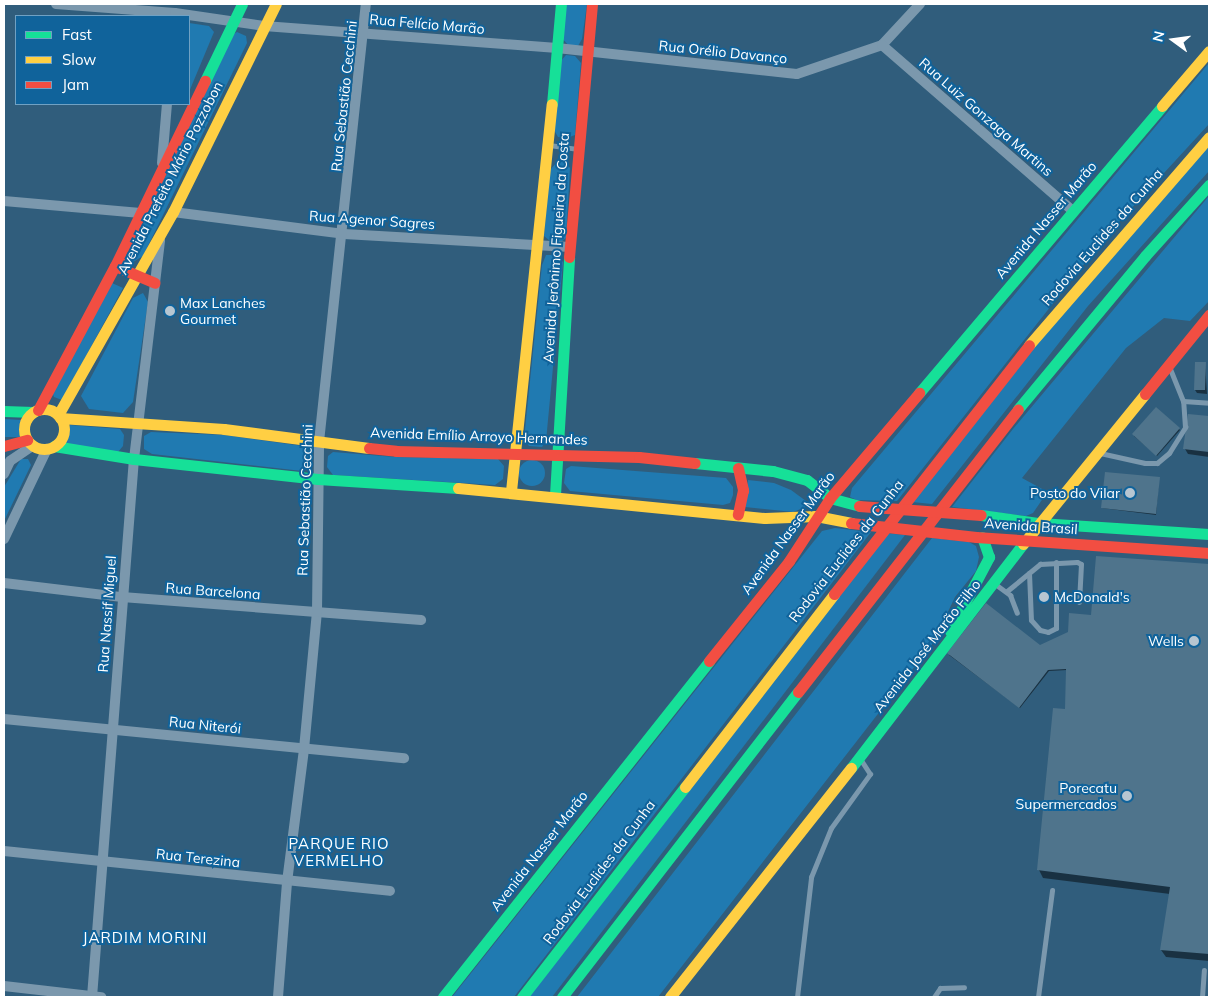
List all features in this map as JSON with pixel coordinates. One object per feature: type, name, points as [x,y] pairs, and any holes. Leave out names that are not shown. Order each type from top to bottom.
[{"type":"main road","name":"Avenida Prefeito Mário Pozzobon","points":[[35,411],[115,266],[162,164],[242,4]]},
{"type":"main road","name":"Avenida Prefeito Mário Pozzobon","points":[[59,417],[173,212],[276,4]]},
{"type":"main road","name":"Avenida Jerônimo Figueira da Costa","points":[[511,491],[539,245],[561,4]]},
{"type":"main road","name":"Avenida Jerônimo Figueira da Costa","points":[[555,495],[556,453],[570,247],[586,52],[592,4]]},
{"type":"main road","name":"Avenida Nasser Marão","points":[[443,997],[788,561],[816,516],[830,498],[1209,51]]},
{"type":"main road","name":"Rodovia Euclides da Cunha","points":[[522,997],[931,468],[1069,296],[1209,137]]},
{"type":"main road","points":[[562,997],[1006,424],[1145,256],[1209,185]]},
{"type":"main road","points":[[115,266],[155,282]]},
{"type":"main road","name":"Avenida José Marão Filho","points":[[670,997],[923,678],[1039,523],[1168,364],[1207,321]]},
{"type":"main road","name":"Avenida Emílio Arroyo Hernandes","points":[[4,411],[48,410],[59,417],[224,429],[396,451],[556,453],[639,457],[738,468],[773,472],[807,480],[830,498],[859,506]]},
{"type":"main road","points":[[30,443],[24,425],[35,411]]},
{"type":"main road","points":[[51,448],[63,430],[59,417]]},
{"type":"main road","points":[[4,446],[30,443],[51,448],[134,459],[318,479],[511,491],[765,518],[816,516]]},
{"type":"main road","points":[[738,468],[743,490],[738,514]]},
{"type":"main road","name":"Avenida Brasil","points":[[859,506],[981,515],[1039,523],[1127,527],[1209,534]]},
{"type":"main road","name":"Avenida Brasil","points":[[816,516],[851,523],[1026,542],[1125,546],[1209,553]]},
{"type":"main road","points":[[1125,546],[1127,527]]},
{"type":"main road","points":[[923,678],[982,575],[989,557],[988,545],[979,537]]},
{"type":"street","name":"Rua Felício Marão","points":[[56,4],[175,11],[264,26],[557,48],[586,52]]},
{"type":"street","name":"Rua Sebastião Cecchini","points":[[278,997],[287,882],[304,748],[317,612],[318,442],[344,234],[366,4]]},
{"type":"street","points":[[882,45],[920,4]]},
{"type":"street","name":"Rua Orélio Davanço","points":[[586,52],[797,74],[882,45]]},
{"type":"street","name":"Rua Luiz Gonzaga Martins","points":[[882,45],[1073,211]]},
{"type":"street","points":[[162,164],[167,105]]},
{"type":"street","points":[[4,201],[140,213]]},
{"type":"street","name":"Rua Agenor Sagres","points":[[173,212],[344,234],[570,247]]},
{"type":"street","name":"Rua Nassif Miguel","points":[[95,997],[122,598],[137,423],[160,235]]},
{"type":"street","points":[[4,474],[10,461],[30,443]]},
{"type":"street","points":[[4,540],[51,448]]},
{"type":"street","name":"Rua Barcelona","points":[[4,583],[122,598],[421,620]]},
{"type":"street","name":"Rua Niterói","points":[[4,719],[404,758]]},
{"type":"street","name":"Rua Terezina","points":[[4,851],[287,882],[390,891]]},
{"type":"street","points":[[4,986],[95,997]]},
{"type":"lane","points":[[548,145],[578,149]]},
{"type":"lane","points":[[1097,452],[1157,463],[1181,437],[1185,428],[1183,401],[1168,364]]},
{"type":"lane","points":[[1183,401],[1209,403]]},
{"type":"lane","points":[[1007,591],[1040,564],[1056,562],[1081,564],[1078,602]]},
{"type":"lane","points":[[1029,573],[1031,620],[1040,630],[1048,632],[1056,628],[1056,562]]},
{"type":"lane","points":[[995,584],[1007,591],[1017,613]]},
{"type":"lane","points":[[797,997],[811,877],[831,828],[870,774],[859,758]]},
{"type":"lane","points":[[1038,997],[1052,890]]},
{"type":"lane","points":[[1202,997],[1204,970]]},
{"type":"lane","points":[[934,997],[940,988],[964,987]]},
{"type":"shaded area","points":[[566,4],[587,4],[582,39],[578,46],[568,45],[562,38]]},
{"type":"shaded area","points":[[190,23],[209,26],[214,32],[190,90]]},
{"type":"shaded area","points":[[237,32],[246,36],[247,43],[143,256],[133,262],[127,258],[232,35]]},
{"type":"shaded area","points":[[566,55],[575,56],[581,63],[575,135],[567,138],[558,137],[553,128],[559,63]]},
{"type":"shaded area","points":[[1209,63],[1209,124],[1107,235],[897,501],[857,500],[850,497],[852,488]]},
{"type":"shaded area","points":[[1209,144],[1209,171],[1088,306],[932,504],[912,502],[1073,299]]},
{"type":"shaded area","points":[[557,162],[565,162],[570,168],[566,238],[561,242],[550,241],[544,236],[550,170]]},
{"type":"shaded area","points":[[1209,196],[1209,301],[1190,321],[1164,318],[1126,348],[1022,478],[1044,490],[1046,494],[1033,513],[1026,516],[952,507],[1013,429]]},
{"type":"shaded area","points":[[546,255],[556,255],[563,262],[546,441],[542,447],[529,446],[524,439],[542,265]]},
{"type":"shaded area","points":[[112,283],[123,288],[62,400],[54,397],[52,392]]},
{"type":"shaded area","points":[[143,293],[148,302],[133,402],[123,413],[89,409],[81,396],[133,298]]},
{"type":"shaded area","points":[[4,419],[22,420],[20,437],[4,437]]},
{"type":"shaded area","points":[[70,425],[120,429],[124,435],[123,446],[118,452],[64,444]]},
{"type":"shaded area","points":[[151,432],[224,435],[303,446],[308,452],[308,466],[302,471],[152,454],[144,449],[144,436]]},
{"type":"shaded area","points":[[333,452],[395,457],[498,459],[504,466],[503,479],[495,485],[333,475],[327,467],[328,456]]},
{"type":"shaded area","points":[[21,459],[28,459],[31,465],[4,521],[4,487]]},
{"type":"shaded area","points":[[532,460],[541,464],[545,473],[541,482],[532,486],[523,482],[519,473],[523,464]]},
{"type":"shaded area","points":[[571,466],[726,478],[733,487],[733,495],[730,503],[723,505],[570,491],[564,483],[566,469]]},
{"type":"shaded area","points":[[748,480],[774,483],[791,490],[806,501],[806,507],[793,512],[745,507]]},
{"type":"shaded area","points":[[835,528],[871,532],[514,997],[452,997],[822,531]]},
{"type":"shaded area","points":[[884,533],[905,535],[552,997],[529,997]]},
{"type":"shaded area","points":[[932,538],[969,542],[976,546],[979,557],[976,571],[955,597],[933,643],[658,997],[577,997]]},
{"type":"building","points":[[1195,362],[1206,362],[1205,390],[1194,390]]},
{"type":"building","points":[[1156,407],[1180,428],[1156,456],[1132,434]]},
{"type":"building","points":[[1188,414],[1209,416],[1209,452],[1183,449]]},
{"type":"building","name":"Posto do Vilar","points":[[1105,472],[1160,477],[1156,514],[1101,508]]},
{"type":"building","points":[[1096,556],[1209,564],[1209,954],[1160,950],[1170,887],[1037,870],[1053,708],[1065,709],[1066,669],[1048,670],[1019,708],[947,653],[986,603],[1040,645],[1068,632],[1069,613],[1091,615]]},
{"type":"traffic: fast","points":[[205,81],[242,4]]},
{"type":"traffic: fast","points":[[552,104],[561,4]]},
{"type":"traffic: fast","points":[[919,393],[1162,106]]},
{"type":"traffic: fast","points":[[1018,409],[1145,256],[1209,185]]},
{"type":"traffic: fast","points":[[555,495],[569,257]]},
{"type":"traffic: fast","points":[[4,411],[33,412]]},
{"type":"traffic: fast","points":[[54,446],[134,459],[318,479],[458,488]]},
{"type":"traffic: fast","points":[[695,463],[773,471],[807,480],[830,498],[859,506]]},
{"type":"traffic: fast","points":[[981,515],[1039,523],[1209,534]]},
{"type":"traffic: fast","points":[[950,631],[989,557],[982,537]]},
{"type":"traffic: fast","points":[[851,768],[1023,544]]},
{"type":"traffic: fast","points":[[443,997],[709,661]]},
{"type":"traffic: fast","points":[[562,997],[798,692]]},
{"type":"traffic: fast","points":[[522,997],[685,787]]},
{"type":"traffic: slow","points":[[58,415],[173,212],[276,4]]},
{"type":"traffic: slow","points":[[1162,106],[1209,51]]},
{"type":"traffic: slow","points":[[511,491],[552,104]]},
{"type":"traffic: slow","points":[[1029,345],[1209,137]]},
{"type":"traffic: slow","points":[[1023,544],[1145,394]]},
{"type":"traffic: slow","points":[[44,409],[58,415],[64,429],[58,443],[44,449],[30,443],[24,429],[30,415],[44,409]]},
{"type":"traffic: slow","points":[[60,418],[224,429],[369,448]]},
{"type":"traffic: slow","points":[[458,488],[765,518],[816,516],[851,523]]},
{"type":"traffic: slow","points":[[685,787],[834,594]]},
{"type":"traffic: slow","points":[[670,997],[851,768]]},
{"type":"traffic: jam","points":[[569,257],[592,4]]},
{"type":"traffic: jam","points":[[38,410],[115,266],[205,81]]},
{"type":"traffic: jam","points":[[115,266],[155,283]]},
{"type":"traffic: jam","points":[[1145,394],[1209,315]]},
{"type":"traffic: jam","points":[[834,594],[1029,345]]},
{"type":"traffic: jam","points":[[709,661],[789,561],[830,498],[919,393]]},
{"type":"traffic: jam","points":[[798,692],[1018,409]]},
{"type":"traffic: jam","points":[[4,446],[27,440]]},
{"type":"traffic: jam","points":[[369,448],[396,451],[639,457],[695,463]]},
{"type":"traffic: jam","points":[[738,468],[743,490],[738,514]]},
{"type":"traffic: jam","points":[[859,506],[981,515]]},
{"type":"traffic: jam","points":[[851,523],[976,537]]},
{"type":"traffic: jam","points":[[976,537],[1209,553]]},
{"type":"place","name":"Max Lanches Gourmet","points":[[170,311]]},
{"type":"place","name":"Posto do Vilar","points":[[1130,493]]},
{"type":"place","name":"McDonald's","points":[[1044,597]]},
{"type":"place","name":"Wells","points":[[1194,641]]},
{"type":"place","name":"Porecatu Supermercados","points":[[1127,796]]},
{"type":"district","name":"PARQUE RIO VERMELHO","points":[[339,852]]},
{"type":"district","name":"JARDIM MORINI","points":[[145,938]]}]
